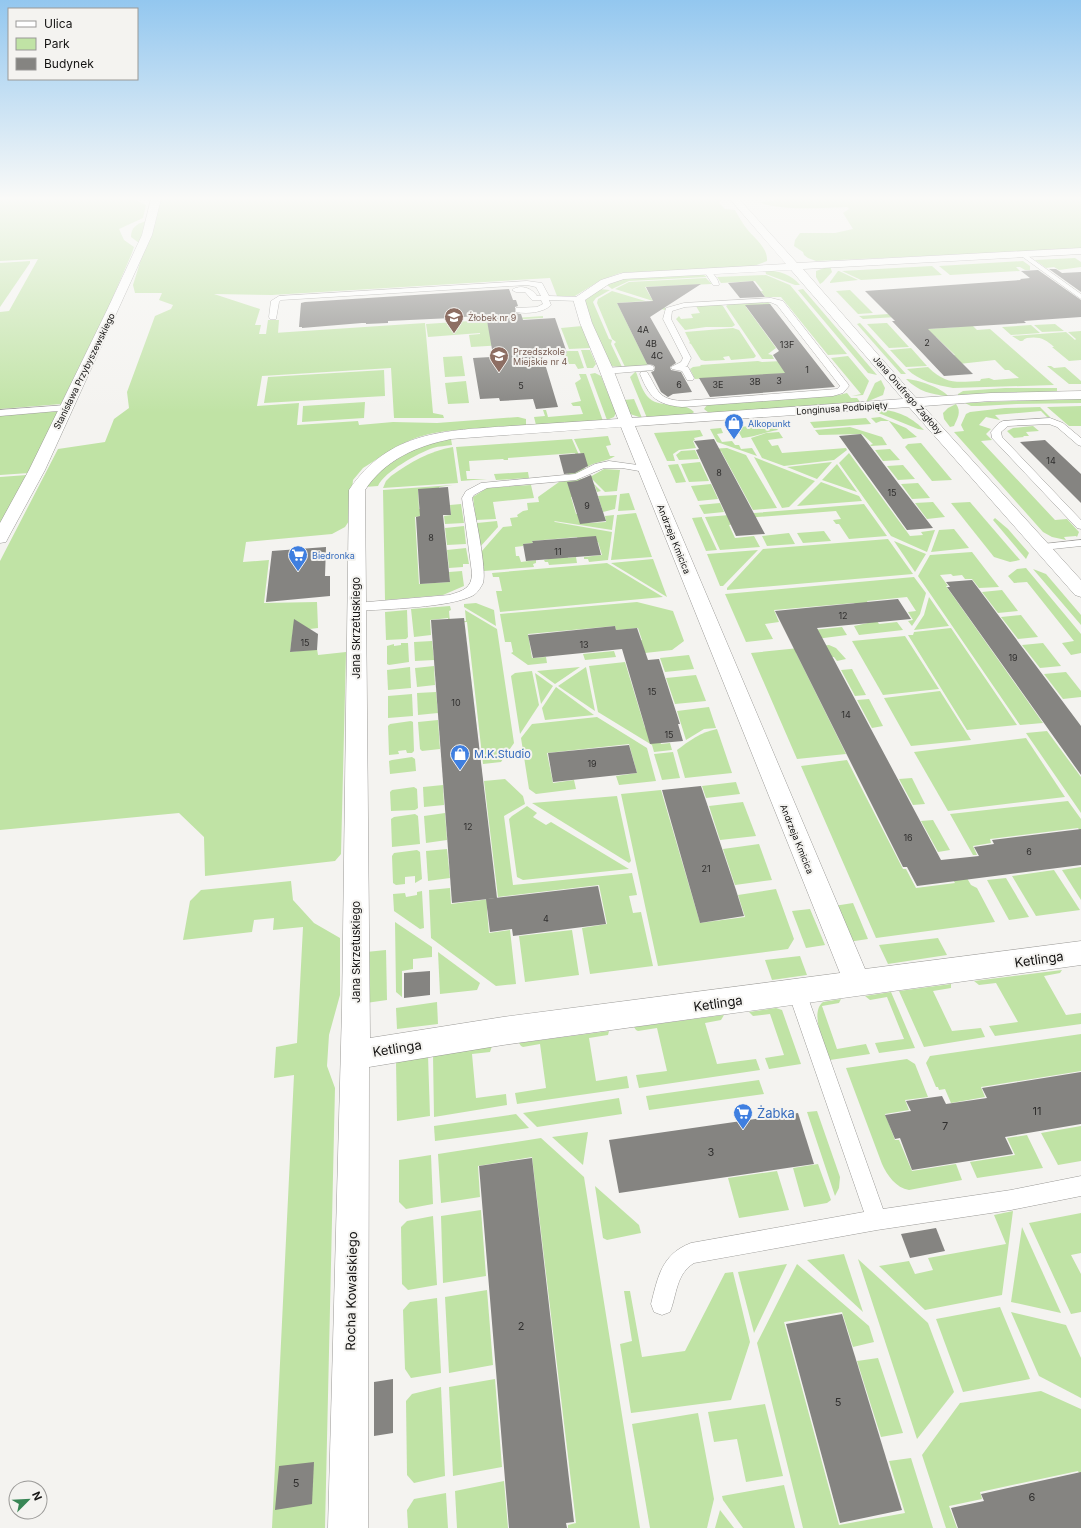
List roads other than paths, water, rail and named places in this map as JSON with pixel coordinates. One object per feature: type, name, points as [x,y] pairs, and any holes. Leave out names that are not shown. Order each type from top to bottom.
[{"type":"street","name":"Stanisława Przybyszewskiego","points":[[0,538],[37,470],[131,270]]},
{"type":"street","points":[[579,298],[605,282],[623,276],[723,270]]},
{"type":"street","name":"Jana Onufrego Zagłoby","points":[[797,270],[887,371],[913,403],[1043,547],[1081,592]]},
{"type":"street","name":"Andrzeja Kmicica","points":[[579,298],[586,323],[626,423],[858,984]]},
{"type":"street","name":"Longinusa Podbipięty","points":[[626,423],[1006,396],[1081,395]]},
{"type":"street","name":"Jana Skrzetuskiego","points":[[355,1055],[356,607],[358,490],[364,478],[371,470],[383,461],[416,443],[442,436],[626,423]]},
{"type":"street","name":"Ketlinga","points":[[355,1055],[504,1031],[1081,953]]},
{"type":"street","name":"Rocha Kowalskiego","points":[[348,1528],[355,1055]]},
{"type":"lane","points":[[1044,270],[1081,297]]},
{"type":"lane","points":[[708,271],[716,283]]},
{"type":"lane","points":[[272,317],[275,301],[283,298],[532,283],[540,287],[547,305],[538,309],[519,310]]},
{"type":"lane","points":[[509,291],[528,290],[533,293],[535,298],[579,298]]},
{"type":"lane","points":[[723,293],[729,302]]},
{"type":"lane","points":[[606,371],[647,371],[653,394],[660,399],[677,403],[833,393],[840,391],[845,386],[780,302],[767,300],[678,306],[669,310],[666,319],[687,355],[687,360],[684,364],[675,367],[686,370],[690,378]]},
{"type":"lane","points":[[695,403],[704,417]]},
{"type":"lane","points":[[0,413],[66,408]]},
{"type":"lane","points":[[1081,443],[1060,425],[1050,421],[1006,423],[996,432],[997,438],[1081,526]]},
{"type":"lane","points":[[356,607],[456,598],[472,590],[478,581],[478,573],[468,498],[470,492],[478,487],[493,484],[576,477],[597,466],[604,465],[645,469]]},
{"type":"lane","points":[[1043,547],[1081,543]]},
{"type":"lane","points":[[796,992],[877,1220]]},
{"type":"lane","points":[[662,1304],[671,1272],[678,1261],[691,1253],[877,1220],[1011,1200],[1081,1186]]},
{"type":"place","name":"Żłobek nr 9","points":[[454,334]]},
{"type":"place","name":"Przedszkole Miejskie nr 4","points":[[499,373]]},
{"type":"place","name":"Alkopunkt","points":[[734,440]]},
{"type":"place","name":"Biedronka","points":[[298,572]]},
{"type":"place","name":"M.K.Studio","points":[[460,771]]},
{"type":"place","name":"Żabka","points":[[743,1130]]}]
